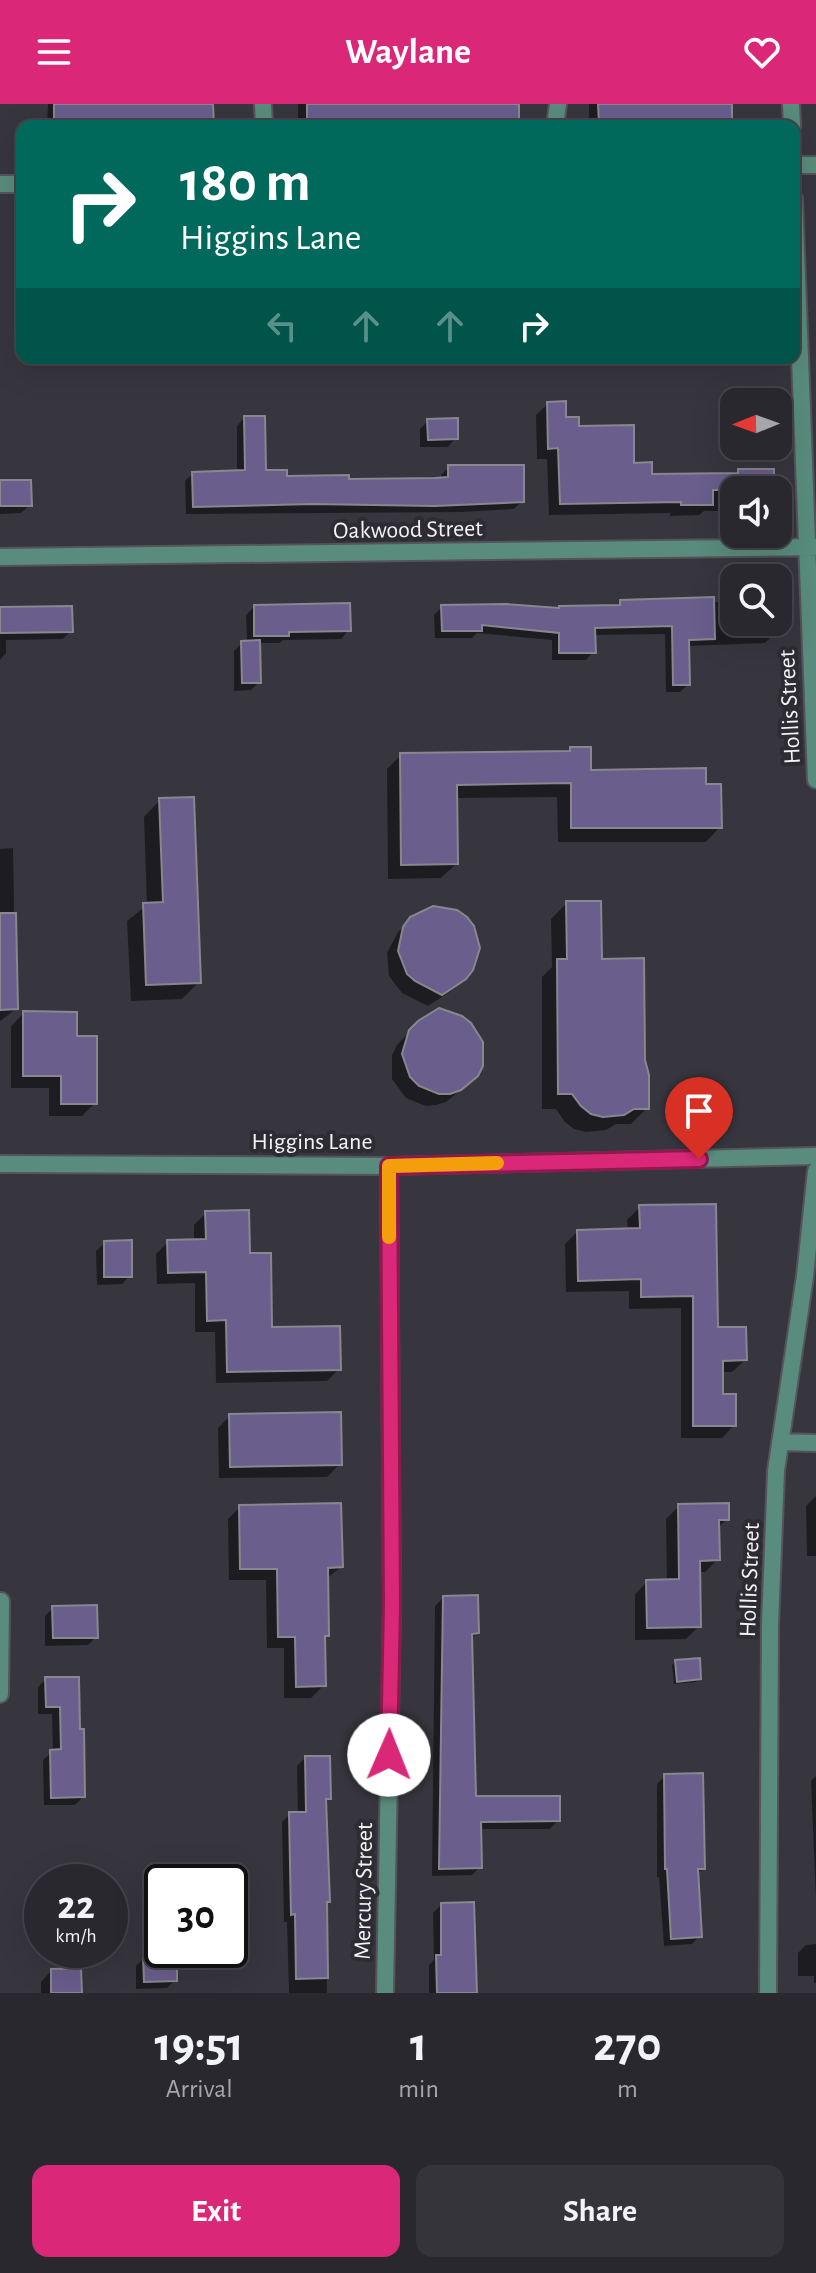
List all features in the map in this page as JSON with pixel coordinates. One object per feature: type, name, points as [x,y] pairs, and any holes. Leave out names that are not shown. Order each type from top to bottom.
[{"type":"street","name":"Hollis Street","points":[[800,322],[811,547],[816,780]]},
{"type":"street","name":"Oakwood Street","points":[[0,557],[811,547]]},
{"type":"street","name":"Higgins Lane","points":[[0,1164],[389,1166],[816,1156]]},
{"type":"street","name":"Mercury Street","points":[[385,1993],[392,1606],[389,1166]]},
{"type":"street","name":"Hollis Street","points":[[768,1993],[770,1625],[776,1471],[805,1276],[816,1171]]},
{"type":"street","points":[[780,1442],[816,1443]]},
{"type":"street","points":[[0,1694],[1,1601]]},
{"type":"building","points":[[54,104],[213,104],[214,120],[54,120]]},
{"type":"building","points":[[307,104],[519,104],[519,120],[307,120]]},
{"type":"building","points":[[598,104],[732,104],[732,120],[599,120]]},
{"type":"building","points":[[566,401],[566,417],[579,417],[579,426],[634,425],[634,463],[652,462],[652,474],[738,473],[738,469],[774,469],[774,476],[720,476],[720,490],[713,490],[713,505],[681,505],[681,502],[560,504],[558,448],[548,449],[547,402]]},
{"type":"building","points":[[244,416],[265,416],[266,470],[287,470],[287,476],[349,475],[349,479],[435,478],[448,477],[448,465],[524,465],[524,502],[435,506],[312,504],[193,507],[192,472],[245,470]]},
{"type":"building","points":[[458,418],[458,439],[428,440],[427,419]]},
{"type":"building","points":[[0,480],[31,480],[32,506],[0,506]]},
{"type":"building","points":[[714,597],[715,639],[689,640],[690,685],[673,685],[672,626],[595,628],[596,653],[559,653],[559,633],[482,625],[482,631],[442,631],[441,605],[506,604],[559,608],[620,605],[620,600]]},
{"type":"building","points":[[350,603],[351,631],[254,636],[254,605]]},
{"type":"building","points":[[72,606],[73,632],[0,633],[0,607]]},
{"type":"building","points":[[260,640],[261,683],[242,683],[241,641]]},
{"type":"building","points":[[570,747],[591,747],[591,770],[706,768],[706,784],[721,784],[722,828],[571,828],[571,783],[457,785],[458,864],[401,865],[400,753],[570,751]]},
{"type":"building","points":[[194,797],[201,983],[146,985],[143,903],[163,902],[159,798]]},
{"type":"building","points":[[566,901],[601,901],[602,959],[644,958],[649,1109],[634,1109],[624,1115],[603,1117],[591,1114],[572,1094],[558,1094],[557,959],[567,959]]},
{"type":"building","points":[[433,906],[457,910],[467,917],[474,926],[480,948],[473,970],[466,979],[442,995],[407,974],[398,951],[403,927],[410,917]]},
{"type":"building","points":[[0,913],[16,913],[18,1009],[0,1010]]},
{"type":"building","points":[[439,1008],[462,1016],[471,1023],[483,1042],[483,1066],[478,1076],[461,1090],[450,1094],[439,1094],[419,1086],[410,1077],[402,1054],[409,1030]]},
{"type":"building","points":[[23,1011],[77,1012],[77,1036],[97,1036],[97,1104],[61,1104],[61,1076],[23,1076]]},
{"type":"building","points":[[716,1204],[718,1327],[746,1327],[747,1360],[723,1361],[723,1394],[736,1394],[736,1426],[693,1426],[693,1296],[641,1297],[641,1279],[578,1281],[577,1230],[640,1228],[639,1205]]},
{"type":"building","points":[[249,1210],[250,1253],[271,1253],[272,1327],[340,1326],[341,1370],[227,1372],[226,1320],[207,1321],[206,1272],[168,1273],[167,1240],[206,1239],[205,1211]]},
{"type":"building","points":[[132,1240],[132,1277],[104,1277],[104,1241]]},
{"type":"building","points":[[341,1412],[342,1465],[230,1467],[229,1414]]},
{"type":"building","points":[[341,1503],[343,1567],[328,1568],[326,1686],[296,1687],[295,1637],[278,1637],[277,1569],[240,1569],[239,1505]]},
{"type":"building","points":[[729,1503],[729,1520],[719,1520],[720,1560],[700,1561],[701,1627],[647,1628],[646,1580],[679,1579],[678,1504]]},
{"type":"building","points":[[478,1595],[479,1633],[472,1634],[476,1796],[560,1796],[560,1821],[481,1822],[482,1868],[439,1869],[443,1596]]},
{"type":"building","points":[[97,1605],[98,1638],[53,1638],[52,1606]]},
{"type":"building","points":[[700,1658],[701,1679],[677,1682],[675,1660]]},
{"type":"building","points":[[45,1677],[79,1677],[85,1797],[51,1798],[50,1750],[61,1749],[60,1707],[46,1707]]},
{"type":"building","points":[[305,1756],[330,1756],[331,1799],[326,1799],[330,1902],[327,1902],[328,1978],[296,1979],[289,1812],[306,1812]]},
{"type":"building","points":[[703,1773],[705,1869],[698,1869],[702,1937],[671,1939],[665,1869],[664,1774]]},
{"type":"building","points":[[474,1902],[477,1993],[437,1993],[436,1955],[441,1955],[441,1903]]},
{"type":"building","points":[[143,1956],[144,1968],[177,1968],[177,1981],[144,1982]]},
{"type":"building","points":[[81,1968],[82,1993],[51,1993],[51,1969]]},
{"type":"slow traffic","points":[[389,1237],[389,1166],[497,1163]]},
{"type":"route","points":[[389,1755],[392,1606],[389,1166],[699,1159]]}]
